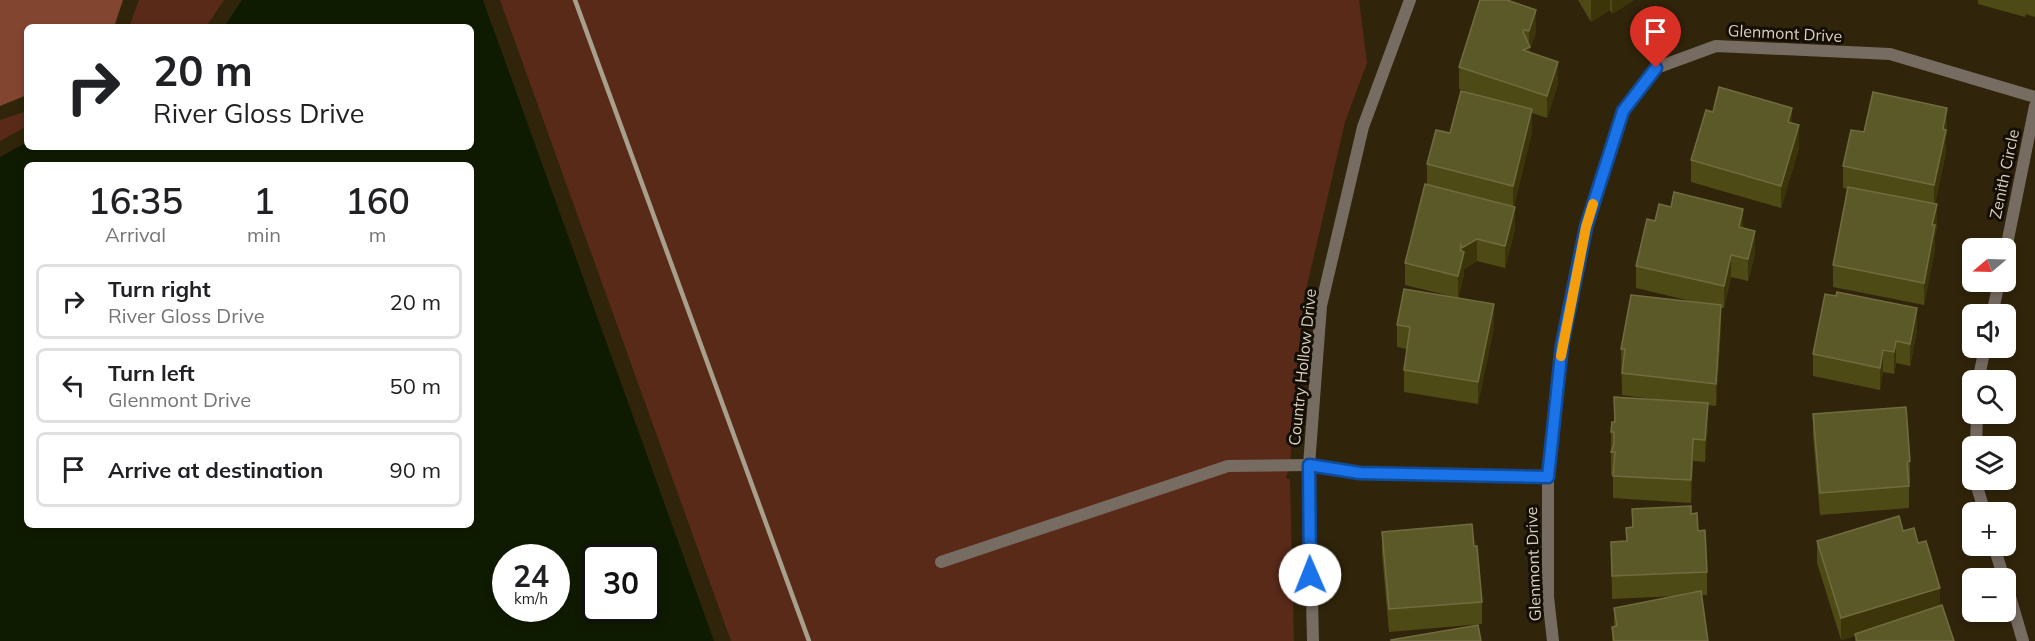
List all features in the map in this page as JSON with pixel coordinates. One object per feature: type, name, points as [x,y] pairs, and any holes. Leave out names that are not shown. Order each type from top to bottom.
[{"type":"street","name":"Country Hollow Drive","points":[[1313,641],[1309,465],[1321,306],[1363,127],[1410,0]]},
{"type":"street","name":"Glenmont Drive","points":[[1552,641],[1548,597],[1548,477],[1562,345],[1586,227],[1623,111],[1656,68],[1716,46],[1890,54],[2035,97]]},
{"type":"street","name":"Zenith Circle","points":[[2008,238],[2035,106]]},
{"type":"street","points":[[941,562],[1228,466],[1309,465],[1360,473],[1548,477]]},
{"type":"street","points":[[2016,618],[2023,641]]},
{"type":"shaded area","points":[[0,0],[123,0],[115,24],[24,24],[24,96],[0,106]]},
{"type":"shaded area","points":[[139,0],[224,0],[208,24],[130,24]]},
{"type":"shaded area","points":[[242,0],[483,0],[714,641],[0,641],[0,157],[24,144],[24,150],[474,150],[474,24],[226,24]]},
{"type":"shaded area","points":[[500,0],[1359,0],[1367,63],[1345,122],[1303,303],[1290,463],[1286,478],[1290,479],[1294,641],[731,641]]},
{"type":"shaded area","points":[[24,112],[24,128],[0,141],[0,120]]},
{"type":"building","points":[[1480,0],[1507,0],[1536,10],[1529,31],[1524,30],[1523,32],[1530,47],[1523,50],[1558,62],[1547,96],[1459,67]]},
{"type":"building","points":[[1719,87],[1792,108],[1788,122],[1799,125],[1781,186],[1691,160],[1706,110],[1713,112]]},
{"type":"building","points":[[1461,91],[1532,109],[1513,186],[1427,164],[1436,130],[1450,133]]},
{"type":"building","points":[[1873,92],[1947,108],[1943,129],[1946,130],[1934,185],[1843,166],[1851,130],[1864,132]]},
{"type":"building","points":[[1425,184],[1515,207],[1505,246],[1477,239],[1462,248],[1461,245],[1460,250],[1464,252],[1458,276],[1405,263]]},
{"type":"building","points":[[1848,187],[1937,204],[1924,283],[1833,265]]},
{"type":"building","points":[[1674,192],[1743,209],[1739,227],[1755,231],[1748,259],[1731,255],[1724,286],[1636,266],[1647,219],[1655,221],[1659,204],[1671,207]]},
{"type":"building","points":[[1404,289],[1494,304],[1478,382],[1404,370],[1410,327],[1397,325]]},
{"type":"building","points":[[1837,292],[1917,308],[1910,344],[1896,341],[1894,352],[1883,350],[1880,368],[1813,354],[1825,294],[1836,296]]},
{"type":"building","points":[[1631,295],[1721,305],[1716,384],[1622,373],[1625,349],[1621,349]]},
{"type":"building","points":[[1614,397],[1708,403],[1705,440],[1693,439],[1691,480],[1613,476],[1615,452],[1611,452],[1614,432],[1611,432],[1612,422],[1615,422]]},
{"type":"building","points":[[1906,407],[1910,461],[1907,462],[1909,486],[1820,493],[1813,414]]},
{"type":"building","points":[[1691,506],[1691,514],[1697,513],[1698,531],[1705,530],[1707,572],[1612,576],[1611,542],[1627,541],[1626,528],[1633,527],[1632,509]]},
{"type":"building","points":[[1899,516],[1903,531],[1914,528],[1918,543],[1926,541],[1940,588],[1841,618],[1817,541]]},
{"type":"building","points":[[1472,524],[1474,546],[1477,546],[1482,602],[1389,609],[1382,532]]},
{"type":"building","points":[[1701,591],[1708,641],[1614,641],[1612,627],[1617,626],[1614,608]]},
{"type":"building","points":[[1942,605],[1954,641],[1857,641],[1855,634]]},
{"type":"building","points":[[1478,625],[1481,641],[1391,641],[1391,640]]},
{"type":"railway","points":[[575,0],[809,641]]},
{"type":"slow traffic","points":[[1561,356],[1586,227],[1593,204]]},
{"type":"route","points":[[1310,575],[1309,465],[1360,473],[1548,477],[1562,345],[1586,227],[1623,111],[1656,68]]}]
